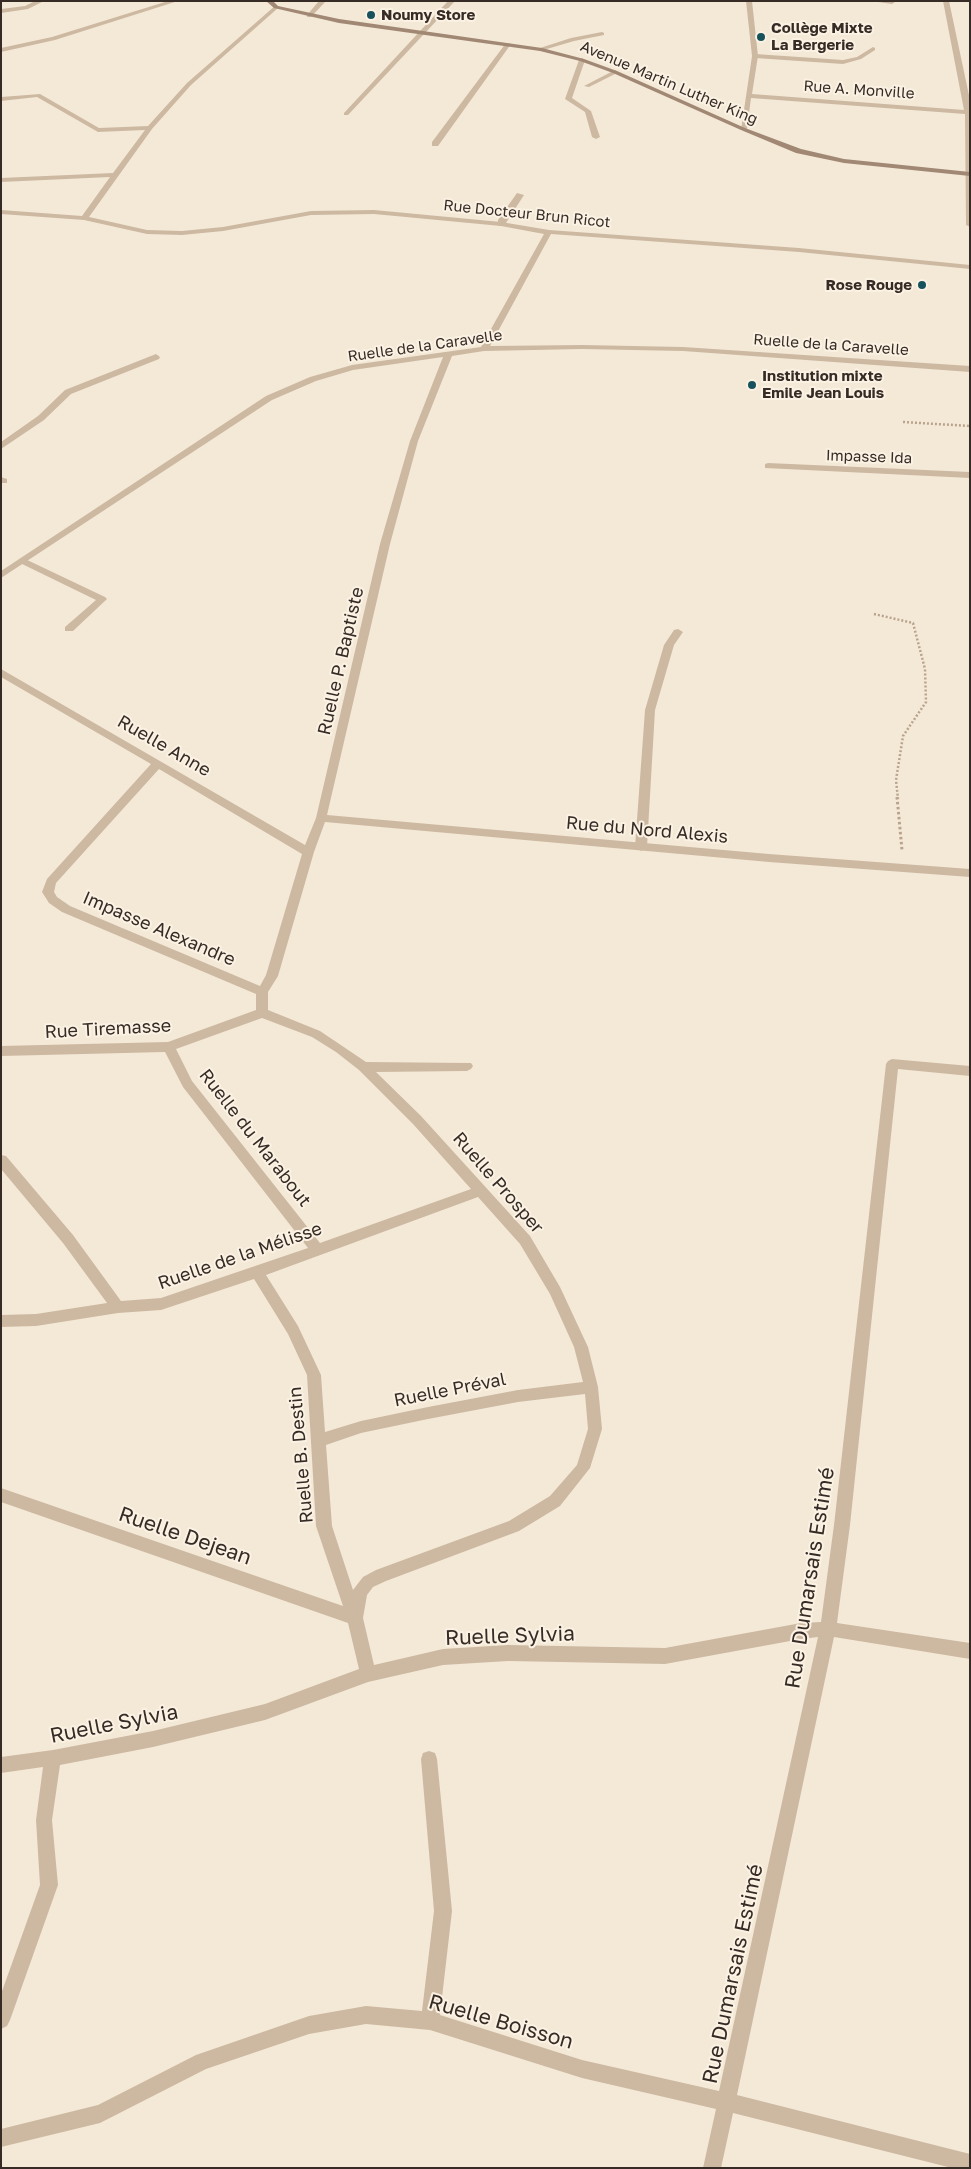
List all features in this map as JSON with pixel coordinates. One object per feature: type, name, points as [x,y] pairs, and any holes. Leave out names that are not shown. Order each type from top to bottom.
[{"type":"main road","name":"Avenue Martin Luther King","points":[[269,1],[276,7],[309,16],[540,49],[582,60],[615,72],[743,129],[800,151],[844,161],[969,174]]},
{"type":"street","points":[[1,16],[10,11],[41,1]]},
{"type":"street","points":[[1,50],[54,39],[175,1]]},
{"type":"street","points":[[309,16],[323,1]]},
{"type":"street","points":[[346,114],[452,1]]},
{"type":"street","points":[[743,129],[755,56],[749,1]]},
{"type":"street","points":[[874,1],[892,2]]},
{"type":"street","points":[[946,1],[969,112],[970,225]]},
{"type":"street","points":[[84,218],[150,128],[190,84],[276,7]]},
{"type":"street","points":[[1,11],[10,11]]},
{"type":"street","points":[[540,49],[573,39],[602,34]]},
{"type":"street","points":[[435,144],[508,44]]},
{"type":"street","points":[[755,56],[843,62],[859,58],[873,49]]},
{"type":"street","points":[[582,60],[568,99],[588,111],[596,137]]},
{"type":"street","points":[[588,86],[615,72]]},
{"type":"street","points":[[1,99],[38,95],[98,130],[150,128]]},
{"type":"street","name":"Rue A. Monville","points":[[748,96],[969,112]]},
{"type":"street","points":[[1,180],[116,175]]},
{"type":"street","points":[[501,224],[520,195]]},
{"type":"street","name":"Rue Docteur Brun Ricot","points":[[1,212],[84,218],[147,232],[182,233],[223,229],[311,213],[374,212],[501,224],[549,232],[799,250],[970,267]]},
{"type":"street","points":[[484,349],[549,232]]},
{"type":"street","name":"Ruelle de la Caravelle","points":[[1,575],[269,398],[313,379],[352,368],[448,356],[484,349],[582,347],[683,349],[970,369]]},
{"type":"street","name":"Ruelle P. Baptiste","points":[[262,992],[272,976],[308,852],[321,818],[385,544],[414,441],[448,356]]},
{"type":"street","points":[[1,446],[41,418],[68,392],[156,357]]},
{"type":"street","name":"Impasse Ida","points":[[768,466],[970,475]]},
{"type":"street","points":[[23,561],[102,599],[69,629]]},
{"type":"street","points":[[641,847],[650,710],[669,646],[678,632]]},
{"type":"street","name":"Ruelle Anne","points":[[1,672],[308,852]]},
{"type":"street","name":"Impasse Alexandre","points":[[158,763],[51,882],[48,892],[53,900],[66,909],[262,992]]},
{"type":"street","name":"Rue du Nord Alexis","points":[[321,818],[641,847],[970,873]]},
{"type":"street","points":[[262,992],[262,1013]]},
{"type":"street","name":"Rue Tiremasse","points":[[1,1051],[169,1047],[262,1013]]},
{"type":"street","name":"Ruelle Prosper","points":[[262,1013],[316,1034],[340,1049],[363,1067],[482,1190],[525,1240],[555,1291],[581,1347],[591,1387],[595,1429],[586,1460],[583,1468],[556,1501],[514,1526],[381,1575],[368,1582],[360,1592],[355,1618]]},
{"type":"street","name":"Ruelle du Marabout","points":[[169,1047],[187,1084],[318,1249]]},
{"type":"street","name":"Rue Dumarsais Estimé","points":[[712,2168],[828,1629],[842,1526],[892,1064],[970,1071]]},
{"type":"street","points":[[363,1067],[468,1066]]},
{"type":"street","points":[[1,1160],[68,1239],[118,1306]]},
{"type":"street","name":"Ruelle de la Mélisse","points":[[1,1320],[36,1320],[118,1306],[161,1304],[257,1272],[482,1190]]},
{"type":"street","name":"Ruelle B. Destin","points":[[257,1272],[293,1330],[314,1375],[324,1526],[355,1618],[368,1674]]},
{"type":"street","name":"Ruelle Préval","points":[[319,1441],[361,1427],[428,1412],[518,1396],[591,1387]]},
{"type":"street","name":"Ruelle Dejean","points":[[1,1495],[355,1618]]},
{"type":"street","name":"Ruelle Sylvia","points":[[1,1765],[53,1758],[153,1740],[266,1712],[368,1674],[443,1657],[470,1654],[665,1656],[801,1631],[828,1629],[970,1651]]},
{"type":"street","points":[[1,2020],[50,1884],[44,1820],[53,1758]]},
{"type":"street","points":[[428,1759],[443,1911],[430,2021]]},
{"type":"street","name":"Ruelle Boisson","points":[[1,2138],[100,2114],[202,2061],[309,2025],[366,2015],[430,2021],[582,2069],[727,2102],[970,2163]]},
{"type":"path","points":[[903,422],[970,426]]},
{"type":"path","points":[[874,614],[913,623],[924,669],[926,702],[903,736],[896,780],[903,868]]},
{"type":"place","name":"Noumy Store","points":[[371,15]]},
{"type":"place","name":"Collège Mixte La Bergerie","points":[[761,37]]},
{"type":"place","name":"Rose Rouge","points":[[922,285]]},
{"type":"place","name":"Institution mixte Emile Jean Louis","points":[[752,385]]}]
